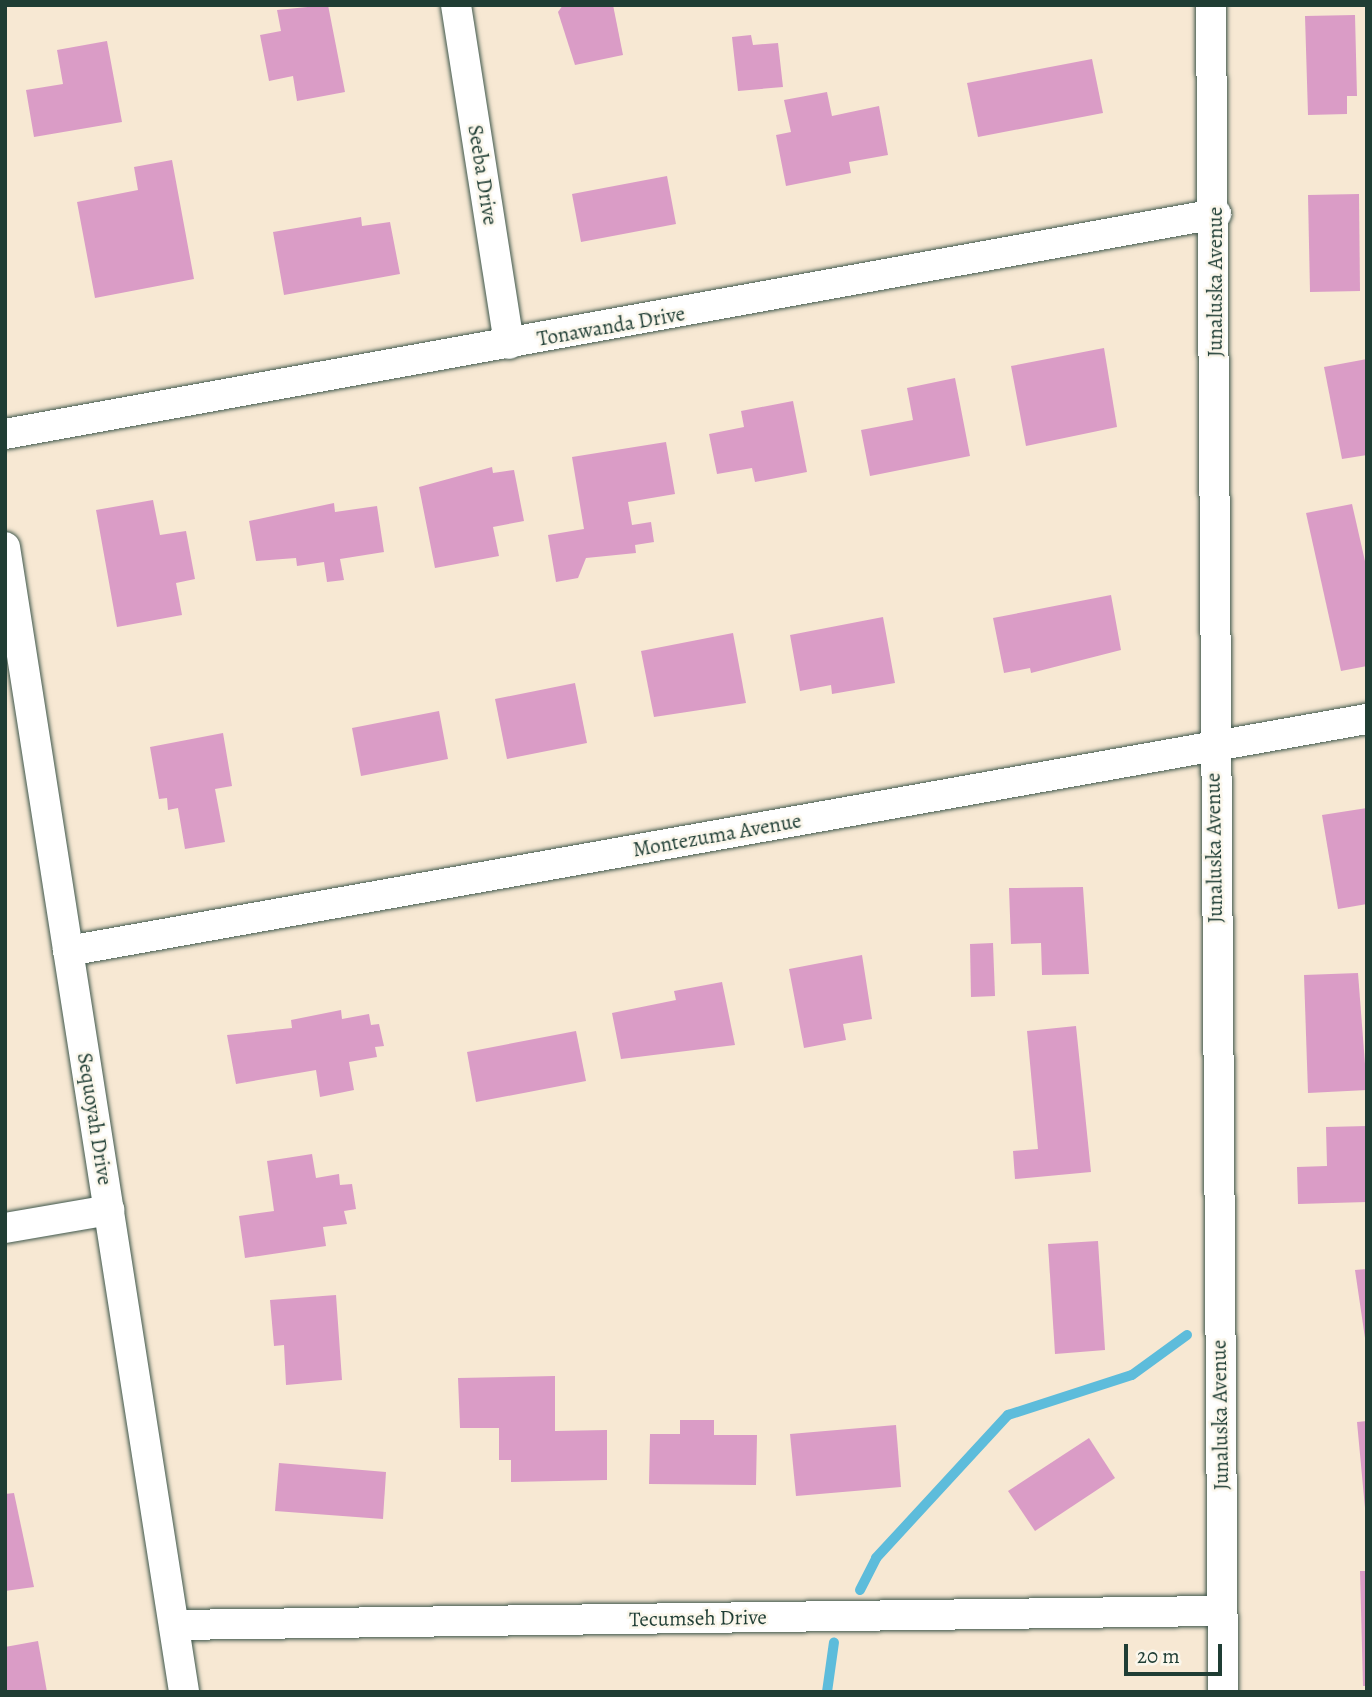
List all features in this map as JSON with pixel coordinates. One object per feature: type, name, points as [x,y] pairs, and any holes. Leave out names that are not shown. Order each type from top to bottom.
[{"type":"street","name":"Seeba Drive","points":[[456,5],[509,344]]},
{"type":"street","name":"Junaluska Avenue","points":[[1211,5],[1216,214],[1213,746],[1223,1692]]},
{"type":"street","name":"Tonawanda Drive","points":[[5,434],[1216,214]]},
{"type":"street","name":"Sequoyah Drive","points":[[5,547],[184,1692]]},
{"type":"street","name":"Montezuma Avenue","points":[[68,951],[1367,719]]},
{"type":"street","points":[[5,1228],[109,1210]]},
{"type":"street","name":"Tecumseh Drive","points":[[174,1625],[1222,1611]]},
{"type":"building","points":[[328,5],[345,92],[297,101],[293,76],[269,81],[260,35],[281,31],[277,10]]},
{"type":"building","points":[[563,5],[613,5],[623,55],[575,65],[558,12]]},
{"type":"building","points":[[1355,15],[1357,96],[1347,96],[1347,114],[1308,115],[1305,16]]},
{"type":"building","points":[[751,35],[753,45],[778,43],[783,87],[738,91],[732,37]]},
{"type":"building","points":[[107,41],[122,122],[34,137],[26,90],[63,84],[57,50]]},
{"type":"building","points":[[1092,59],[1103,113],[978,137],[967,83]]},
{"type":"building","points":[[827,92],[832,116],[879,106],[888,155],[849,162],[851,173],[786,186],[776,135],[791,132],[784,100]]},
{"type":"building","points":[[172,160],[194,279],[95,298],[77,202],[138,190],[134,167]]},
{"type":"building","points":[[667,176],[676,224],[581,242],[572,194]]},
{"type":"building","points":[[1359,194],[1360,291],[1310,292],[1308,195]]},
{"type":"building","points":[[361,217],[362,226],[390,222],[400,274],[284,295],[273,232]]},
{"type":"building","points":[[1104,348],[1117,427],[1026,446],[1011,366]]},
{"type":"building","points":[[1367,359],[1367,455],[1342,459],[1324,367]]},
{"type":"building","points":[[955,378],[970,456],[870,476],[861,430],[913,420],[907,388]]},
{"type":"building","points":[[793,401],[807,472],[755,482],[752,468],[717,474],[709,434],[744,427],[741,411]]},
{"type":"building","points":[[666,442],[675,494],[628,502],[632,525],[651,522],[654,542],[635,545],[636,553],[586,558],[578,578],[556,582],[548,535],[584,529],[572,457]]},
{"type":"building","points":[[492,467],[493,473],[514,470],[524,521],[493,527],[499,556],[435,568],[419,487]]},
{"type":"building","points":[[153,500],[160,535],[186,531],[195,579],[176,583],[182,615],[117,627],[96,510]]},
{"type":"building","points":[[334,503],[335,512],[377,506],[384,552],[340,559],[344,580],[327,582],[324,562],[297,566],[296,558],[256,561],[249,521]]},
{"type":"building","points":[[1352,504],[1367,570],[1367,666],[1341,671],[1306,513]]},
{"type":"building","points":[[1111,595],[1121,650],[1031,673],[1030,668],[1004,673],[993,618]]},
{"type":"building","points":[[883,617],[895,683],[832,694],[831,685],[800,691],[790,635]]},
{"type":"building","points":[[733,633],[746,703],[654,717],[641,651]]},
{"type":"building","points":[[575,683],[587,743],[507,759],[495,699]]},
{"type":"building","points":[[439,711],[448,759],[361,776],[352,728]]},
{"type":"building","points":[[223,733],[232,786],[215,789],[225,842],[185,849],[178,808],[168,810],[167,798],[159,799],[150,747]]},
{"type":"building","points":[[1367,808],[1367,904],[1338,909],[1322,815]]},
{"type":"building","points":[[1083,887],[1089,974],[1042,975],[1041,943],[1011,944],[1009,888]]},
{"type":"building","points":[[993,943],[995,996],[971,997],[970,944]]},
{"type":"building","points":[[862,955],[872,1019],[843,1024],[846,1040],[804,1048],[789,969]]},
{"type":"building","points":[[1358,973],[1367,1090],[1308,1093],[1304,975]]},
{"type":"building","points":[[722,982],[735,1045],[621,1059],[612,1013],[676,1000],[674,991]]},
{"type":"building","points":[[341,1010],[342,1019],[369,1014],[371,1025],[379,1024],[384,1046],[375,1047],[377,1057],[349,1062],[354,1090],[320,1097],[316,1070],[236,1084],[227,1035],[292,1028],[291,1020]]},
{"type":"building","points":[[1076,1026],[1091,1172],[1015,1179],[1013,1151],[1038,1149],[1027,1031]]},
{"type":"building","points":[[576,1031],[586,1081],[476,1102],[467,1052]]},
{"type":"building","points":[[1367,1126],[1367,1202],[1298,1204],[1297,1167],[1327,1166],[1326,1127]]},
{"type":"building","points":[[312,1154],[316,1178],[339,1174],[340,1185],[352,1184],[356,1209],[344,1211],[347,1224],[323,1227],[326,1246],[245,1258],[239,1216],[274,1211],[267,1161]]},
{"type":"building","points":[[1098,1241],[1105,1350],[1055,1354],[1048,1244]]},
{"type":"building","points":[[1367,1269],[1367,1337],[1365,1338],[1355,1270]]},
{"type":"building","points":[[336,1295],[342,1380],[286,1385],[284,1345],[274,1346],[270,1300]]},
{"type":"building","points":[[555,1376],[555,1431],[607,1430],[607,1480],[511,1482],[511,1460],[499,1460],[499,1428],[460,1428],[458,1378]]},
{"type":"building","points":[[680,1420],[714,1420],[714,1435],[757,1435],[756,1485],[649,1484],[650,1434],[680,1434]]},
{"type":"building","points":[[1367,1421],[1367,1508],[1365,1508],[1357,1422]]},
{"type":"building","points":[[896,1425],[901,1487],[796,1496],[790,1434]]},
{"type":"building","points":[[1089,1438],[1115,1478],[1035,1531],[1008,1491]]},
{"type":"building","points":[[279,1463],[386,1472],[383,1519],[275,1511]]},
{"type":"building","points":[[14,1493],[34,1587],[5,1591],[5,1494]]},
{"type":"building","points":[[1360,1571],[1367,1571],[1367,1686],[1363,1686]]},
{"type":"building","points":[[38,1641],[47,1692],[5,1692],[5,1647]]},
{"type":"waterway","points":[[860,1590],[876,1558],[1008,1415],[1132,1375],[1187,1335]]},
{"type":"waterway","points":[[827,1692],[834,1642]]}]
